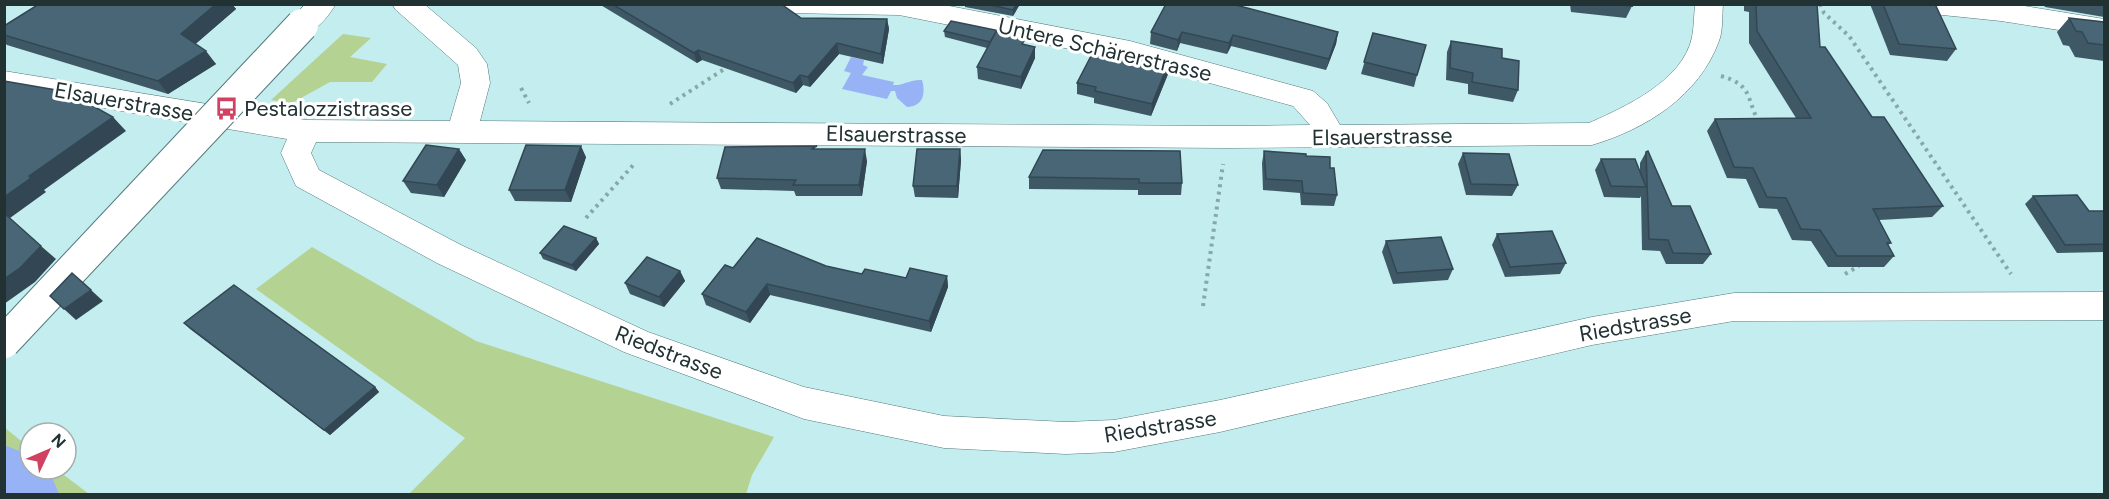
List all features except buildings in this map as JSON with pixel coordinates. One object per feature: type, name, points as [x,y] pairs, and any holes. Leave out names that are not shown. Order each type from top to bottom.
[{"type":"street","points":[[406,4],[474,64],[477,76],[476,87],[461,133]]},
{"type":"street","name":"Untere Schärerstrasse","points":[[784,4],[899,6],[1130,51],[1303,98],[1317,109],[1329,137]]},
{"type":"street","name":"Elsauerstrasse","points":[[10,81],[306,131],[461,133],[664,120],[1227,137],[1592,134],[1633,116],[1666,95],[1691,69],[1706,39],[1710,4]]},
{"type":"street","points":[[1923,4],[2001,12],[2104,28]]},
{"type":"street","points":[[4,342],[312,15]]},
{"type":"street","name":"Riedstrasse","points":[[306,131],[296,153],[307,178],[449,254],[636,342],[804,404],[944,432],[1066,438],[1114,436],[1220,416],[1592,331],[1734,307],[2104,306]]},
{"type":"path","points":[[1820,4],[1824,13],[1849,36],[2017,283]]},
{"type":"path","points":[[586,218],[664,120],[734,63]]},
{"type":"path","points":[[1691,69],[1728,78],[1744,86],[1751,93],[1753,111],[1764,126]]},
{"type":"path","points":[[1203,306],[1227,137]]},
{"type":"path","points":[[1846,305],[1837,286],[1845,275],[1870,262]]},
{"type":"green space","points":[[343,34],[371,38],[350,57],[387,64],[372,82],[330,82],[292,103],[271,100]]},
{"type":"green space","points":[[312,247],[476,341],[774,437],[752,475],[746,494],[409,494],[465,438],[256,289]]},
{"type":"green space","points":[[5,428],[18,438],[18,481],[72,481],[89,494],[5,494]]},
{"type":"water","points":[[851,57],[864,60],[863,65],[868,67],[862,75],[894,82],[893,85],[922,80],[924,90],[920,102],[907,107],[897,98],[895,91],[891,91],[887,99],[842,89],[851,73],[844,71]]},
{"type":"waterway","points":[[4,478],[23,494]]},
{"type":"place","name":"Pestalozzistrasse","points":[[226,108]]}]
